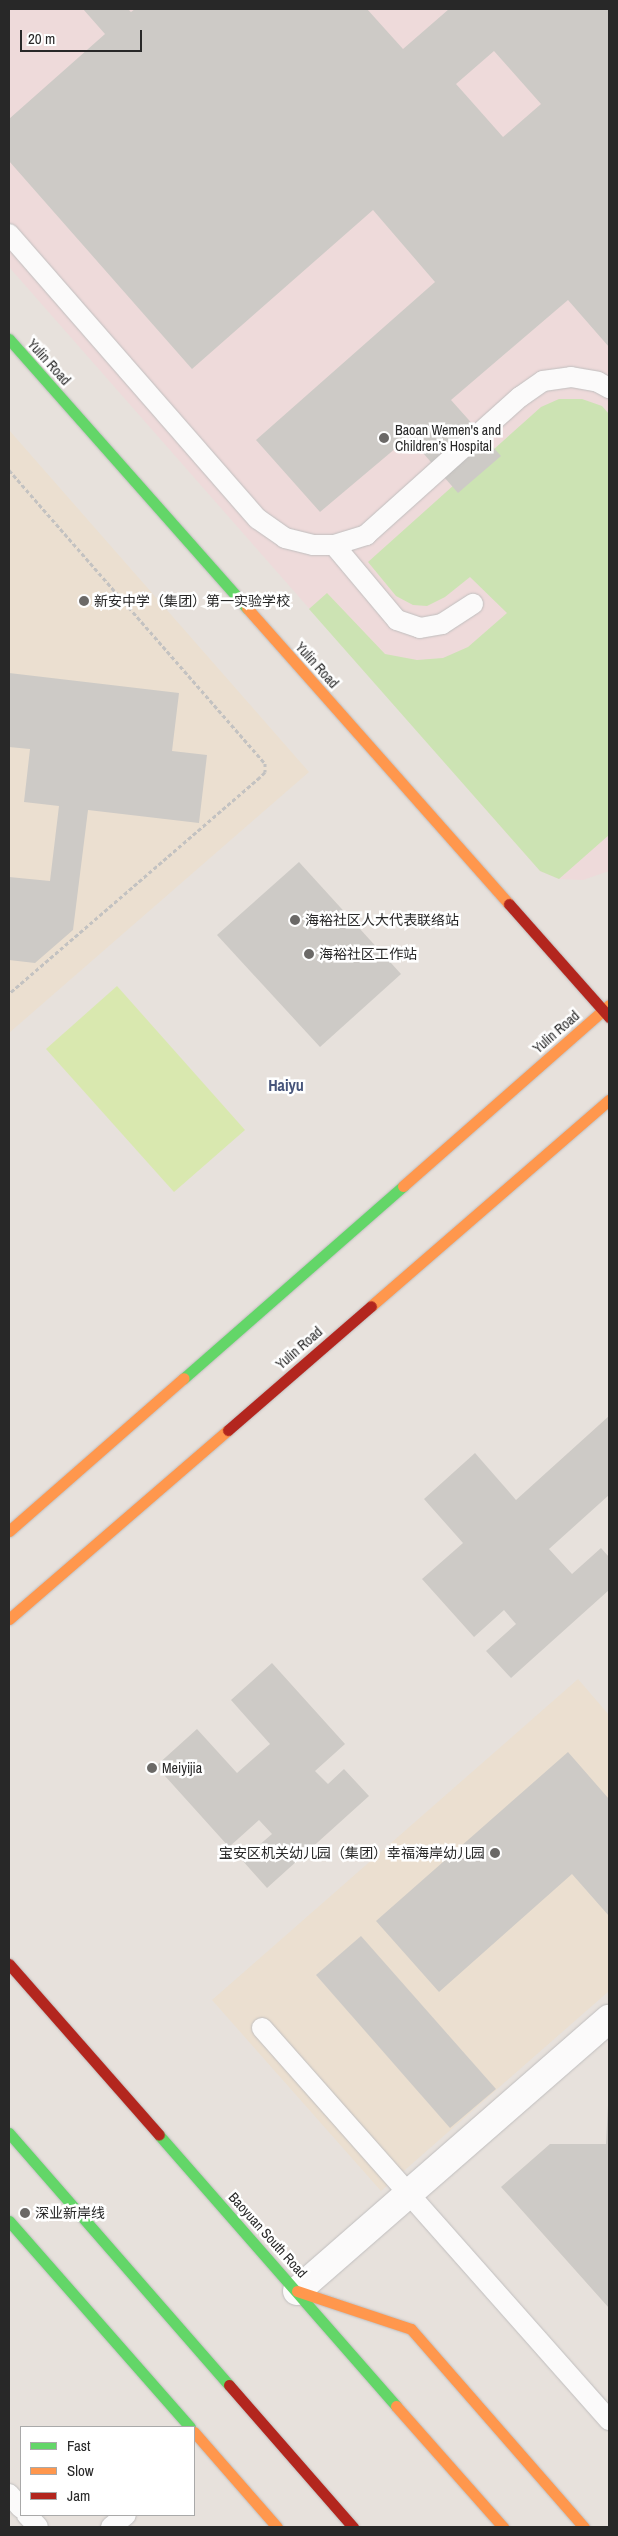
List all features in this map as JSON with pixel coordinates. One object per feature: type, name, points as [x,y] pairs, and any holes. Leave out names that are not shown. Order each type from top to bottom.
[{"type":"main road","name":"Yulin Road","points":[[9,340],[607,1011],[9,1531]]},
{"type":"main road","name":"Yulin Road","points":[[9,1619],[32,1597],[609,1100]]},
{"type":"main road","points":[[9,1599],[16,1601],[32,1597]]},
{"type":"main road","name":"Baoyuan South Road","points":[[9,1964],[503,2527]]},
{"type":"main road","points":[[9,2133],[353,2527]]},
{"type":"main road","points":[[9,2221],[189,2426]]},
{"type":"main road","points":[[297,2291],[410,2329],[423,2340],[584,2527]]},
{"type":"main road","points":[[198,2444],[278,2527]]},
{"type":"street","points":[[297,2291],[609,2020]]},
{"type":"lane","points":[[9,234],[258,519],[285,538],[313,545],[334,545],[366,535],[520,397],[544,381],[571,377],[598,382],[609,388]]},
{"type":"lane","points":[[334,545],[397,620],[420,628],[442,624],[473,604]]},
{"type":"lane","points":[[262,2028],[609,2420]]},
{"type":"lane","points":[[9,2494],[20,2507]]},
{"type":"lane","points":[[28,2516],[38,2527]]},
{"type":"lane","points":[[111,2527],[125,2516]]},
{"type":"path","points":[[9,470],[265,763],[265,772],[9,994]]},
{"type":"shaded area","name":"Baoan Wemen's and Children’s Hospital","points":[[9,9],[609,9],[609,871],[583,880],[559,879],[540,871],[9,267]]},
{"type":"shaded area","name":"新安中学（集团）第一实验学校","points":[[9,430],[309,772],[9,1033]]},
{"type":"shaded area","name":"宝安区机关幼儿园（集团）幸福海岸幼儿园","points":[[578,1679],[609,1715],[609,1991],[381,2191],[212,2000]]},
{"type":"green space","points":[[559,399],[582,399],[602,406],[609,414],[609,835],[559,879],[540,871],[309,609],[327,593],[385,654],[417,660],[443,658],[468,647],[507,613],[470,577],[445,597],[427,606],[413,605],[396,596],[368,562],[541,407]]},
{"type":"green space","points":[[117,986],[245,1130],[174,1192],[46,1049]]},
{"type":"building","points":[[83,9],[128,9],[131,12],[135,9],[367,9],[403,49],[449,9],[609,9],[609,347],[568,300],[451,400],[501,456],[458,493],[409,437],[320,512],[256,440],[435,282],[373,210],[192,369],[9,161],[9,119],[105,34]],"holes":[[[494,51],[541,104],[503,137],[456,84]]]},
{"type":"building","points":[[9,673],[179,693],[172,751],[207,755],[199,823],[88,810],[73,930],[35,963],[9,960],[9,877],[50,881],[59,806],[24,802],[30,749],[9,747]]},
{"type":"building","name":"海裕社区工作站","points":[[299,862],[401,974],[320,1047],[217,935]]},
{"type":"building","points":[[609,1416],[609,1495],[549,1549],[572,1574],[601,1548],[609,1557],[609,1590],[511,1678],[486,1651],[516,1624],[504,1610],[474,1637],[422,1579],[463,1543],[424,1499],[475,1453],[516,1500]]},
{"type":"building","points":[[272,1663],[345,1744],[315,1771],[328,1784],[344,1769],[369,1796],[267,1888],[242,1860],[272,1834],[259,1820],[229,1847],[156,1766],[197,1729],[237,1773],[270,1744],[231,1700]]},
{"type":"building","points":[[568,1752],[609,1799],[609,1916],[572,1874],[439,1992],[376,1921]]},
{"type":"building","points":[[361,1936],[496,2089],[450,2128],[316,1975]]},
{"type":"building","points":[[608,2105],[609,2308],[501,2187],[550,2144],[606,2144]]},
{"type":"traffic: fast","points":[[9,339],[247,608]]},
{"type":"traffic: fast","points":[[184,1378],[403,1186]]},
{"type":"traffic: fast","points":[[9,2133],[229,2385]]},
{"type":"traffic: fast","points":[[159,2135],[396,2406]]},
{"type":"traffic: fast","points":[[9,2221],[189,2426]]},
{"type":"traffic: slow","points":[[247,608],[509,904]]},
{"type":"traffic: slow","points":[[403,1186],[609,1005]]},
{"type":"traffic: slow","points":[[371,1306],[609,1100]]},
{"type":"traffic: slow","points":[[9,1531],[184,1378]]},
{"type":"traffic: slow","points":[[9,1619],[228,1430]]},
{"type":"traffic: slow","points":[[297,2291],[411,2329],[584,2527]]},
{"type":"traffic: slow","points":[[396,2406],[503,2527]]},
{"type":"traffic: slow","points":[[195,2433],[277,2527]]},
{"type":"traffic: jam","points":[[509,904],[609,1017]]},
{"type":"traffic: jam","points":[[228,1430],[371,1306]]},
{"type":"traffic: jam","points":[[9,1964],[159,2135]]},
{"type":"traffic: jam","points":[[229,2385],[353,2527]]},
{"type":"place","name":"Baoan Wemen's and Children’s Hospital","points":[[384,438]]},
{"type":"place","name":"新安中学（集团）第一实验学校","points":[[84,601]]},
{"type":"place","name":"海裕社区人大代表联络站","points":[[295,920]]},
{"type":"place","name":"海裕社区工作站","points":[[309,954]]},
{"type":"place","name":"Meiyijia","points":[[152,1768]]},
{"type":"place","name":"宝安区机关幼儿园（集团）幸福海岸幼儿园","points":[[495,1853]]},
{"type":"place","name":"深业新岸线","points":[[25,2213]]},
{"type":"district","name":"Haiyu","points":[[286,1085]]}]
